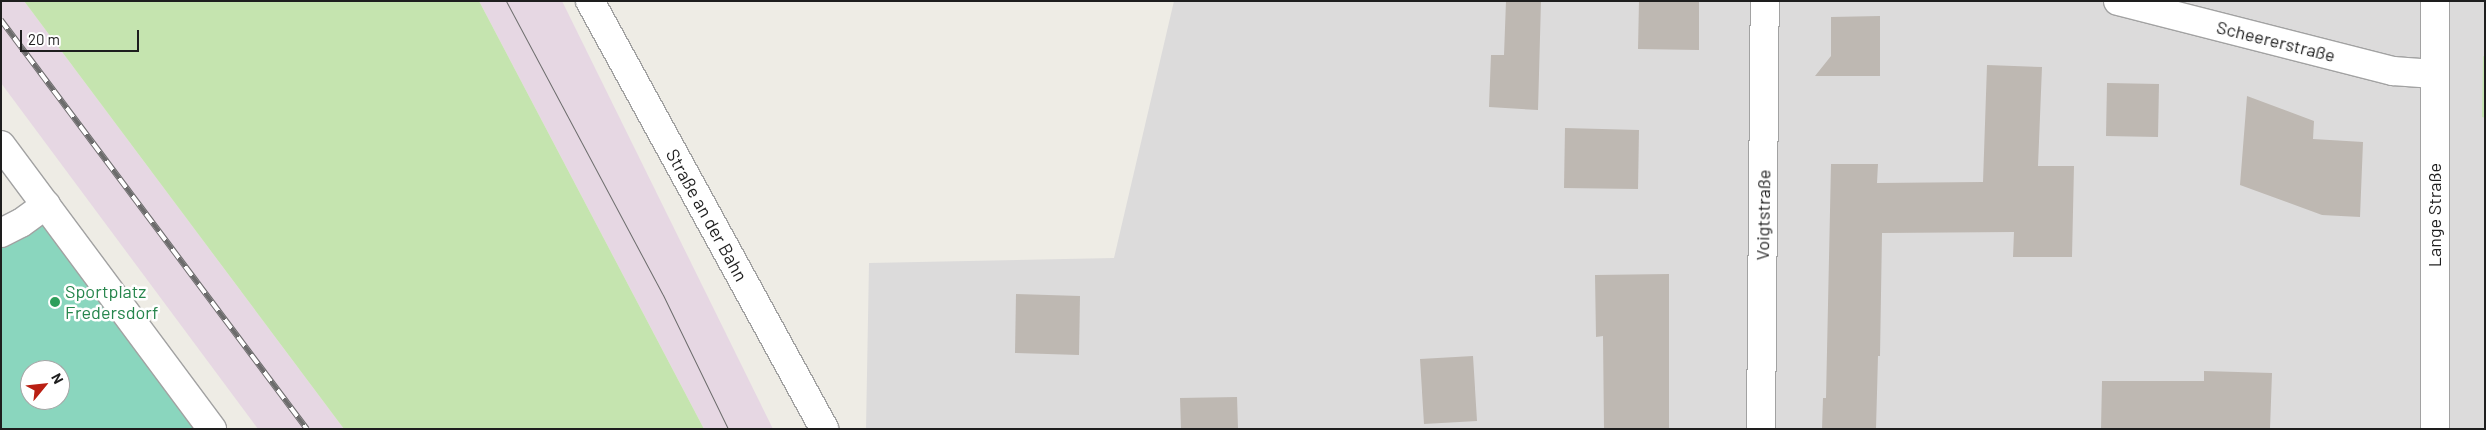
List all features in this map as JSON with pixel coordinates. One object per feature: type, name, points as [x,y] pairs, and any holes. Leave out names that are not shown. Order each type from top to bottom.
[{"type":"street","name":"Straße an der Bahn","points":[[590,1],[824,429]]},
{"type":"street","name":"Voigtstraße","points":[[1761,429],[1765,1]]},
{"type":"street","name":"Scheererstraße","points":[[2118,1],[2393,71],[2434,74]]},
{"type":"street","name":"Lange Straße","points":[[2435,1],[2435,429]]},
{"type":"street","points":[[1,145],[212,429]]},
{"type":"street","points":[[1,232],[21,223],[46,205]]},
{"type":"shaded area","points":[[1,1],[24,1],[344,429],[258,429],[1,83]]},
{"type":"shaded area","points":[[479,1],[562,1],[773,429],[704,429]]},
{"type":"shaded area","points":[[1174,1],[2485,1],[2485,429],[866,429],[869,263],[1114,258]]},
{"type":"green space","points":[[24,1],[479,1],[704,429],[344,429]]},
{"type":"green space","points":[[2483,56],[2485,57],[2485,118],[2482,117]]},
{"type":"green space","name":"Sportplatz Fredersdorf","points":[[46,214],[198,429],[1,429],[1,235]]},
{"type":"building","points":[[1506,1],[1541,1],[1538,110],[1489,107],[1491,55],[1504,55]]},
{"type":"building","points":[[1639,1],[1699,1],[1699,50],[1638,49]]},
{"type":"building","points":[[1880,16],[1880,76],[1815,76],[1831,56],[1831,17]]},
{"type":"building","points":[[1987,65],[2042,67],[2038,166],[2074,166],[2072,257],[2013,257],[2014,232],[1882,233],[1880,356],[1878,356],[1876,429],[1822,429],[1823,398],[1826,398],[1831,164],[1878,164],[1877,183],[1983,182]]},
{"type":"building","points":[[2107,83],[2159,84],[2158,137],[2106,136]]},
{"type":"building","points":[[2247,96],[2314,121],[2313,139],[2363,142],[2360,217],[2322,215],[2240,185]]},
{"type":"building","points":[[1565,128],[1639,130],[1638,189],[1564,188]]},
{"type":"building","points":[[1669,274],[1669,429],[1604,429],[1603,336],[1596,337],[1595,275]]},
{"type":"building","points":[[1016,294],[1080,296],[1079,355],[1015,353]]},
{"type":"building","points":[[1473,356],[1477,421],[1424,424],[1420,359]]},
{"type":"building","points":[[2204,371],[2272,373],[2270,429],[2101,429],[2102,381],[2204,381]]},
{"type":"building","points":[[1237,397],[1238,429],[1181,429],[1180,398]]},
{"type":"tram line","points":[[506,1],[663,295],[728,429]]},
{"type":"railway","points":[[1,20],[307,429]]},
{"type":"place","name":"Sportplatz Fredersdorf","points":[[55,302]]}]
